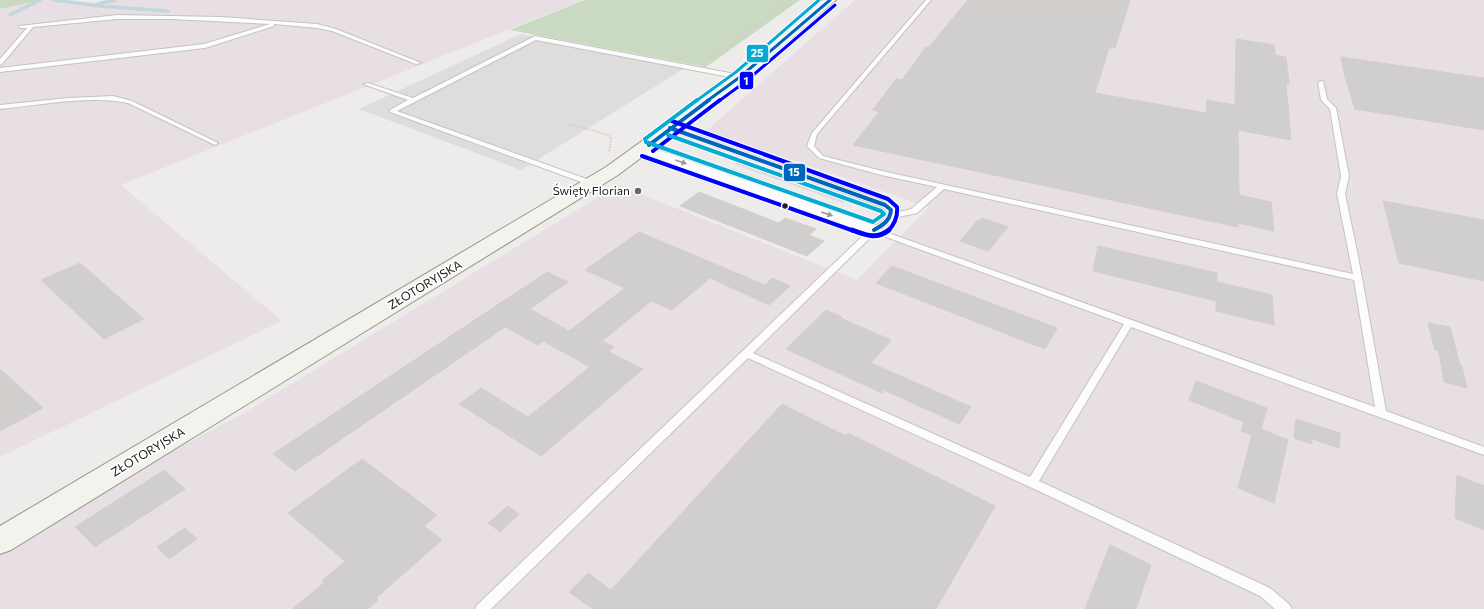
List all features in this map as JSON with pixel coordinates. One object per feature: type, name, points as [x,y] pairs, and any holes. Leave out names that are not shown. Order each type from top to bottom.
[{"type":"main road","name":"ZŁOTORYJSKA","points":[[0,541],[592,184],[644,149],[740,77],[830,0]]},
{"type":"street","points":[[644,149],[874,230]]},
{"type":"lane","points":[[930,0],[814,134],[810,146],[821,157],[872,171],[1358,278]]},
{"type":"lane","points":[[21,26],[125,17],[221,18],[317,26],[334,30],[418,63]]},
{"type":"lane","points":[[0,70],[205,46],[276,23]]},
{"type":"lane","points":[[0,63],[32,26]]},
{"type":"lane","points":[[592,184],[392,110],[535,38],[740,77]]},
{"type":"lane","points":[[1321,82],[1324,100],[1333,108],[1345,176],[1341,194],[1358,278],[1381,414]]},
{"type":"lane","points":[[366,84],[413,100]]},
{"type":"lane","points":[[0,108],[68,100],[113,98],[130,102],[215,143]]},
{"type":"lane","points":[[482,609],[874,230],[887,222],[891,216],[891,210],[885,205],[670,128]]},
{"type":"lane","points":[[891,216],[914,211],[943,186]]},
{"type":"lane","points":[[874,230],[1484,451]]},
{"type":"lane","points":[[1032,483],[1129,323]]},
{"type":"lane","points":[[747,354],[1032,483],[1265,592],[1285,609]]},
{"type":"path","points":[[693,68],[696,64],[713,57],[790,0]]},
{"type":"path","points":[[569,124],[609,135],[611,138],[609,153],[613,155]]},
{"type":"shaded area","points":[[42,0],[64,0],[93,4],[108,0],[582,0],[121,185],[282,321],[0,457],[0,9]]},
{"type":"shaded area","points":[[855,0],[1484,0],[1484,609],[0,609],[0,552],[123,476],[239,416],[618,185],[857,280],[929,207],[706,131]]},
{"type":"shaded area","points":[[521,34],[688,66],[521,170],[359,109]]},
{"type":"shaded area","points":[[702,133],[873,190],[867,195],[698,136]]},
{"type":"shaded area","points":[[737,158],[849,197],[843,203],[736,165],[734,162]]},
{"type":"shaded area","points":[[732,168],[866,217],[858,220],[719,171]]},
{"type":"green space","points":[[0,0],[42,0],[0,9]]},
{"type":"green space","points":[[584,0],[800,0],[706,67],[510,30]]},
{"type":"building","points":[[968,0],[1130,0],[1115,48],[1109,48],[1095,93],[1206,113],[1207,100],[1235,105],[1236,39],[1274,45],[1275,55],[1286,57],[1289,84],[1286,84],[1291,140],[1238,130],[1239,195],[1271,202],[1274,231],[1238,223],[1238,227],[853,145],[879,112],[873,110],[896,79],[902,80],[926,47],[929,47]]},
{"type":"building","points":[[1341,57],[1484,78],[1484,130],[1355,109],[1345,77]]},
{"type":"building","points":[[699,192],[779,223],[785,218],[816,229],[809,235],[824,241],[807,256],[680,206]]},
{"type":"building","points":[[1383,201],[1484,220],[1484,281],[1399,263]]},
{"type":"building","points":[[982,218],[1008,227],[988,251],[960,241],[978,220],[980,221]]},
{"type":"building","points":[[639,232],[765,285],[772,278],[790,286],[769,305],[710,278],[672,310],[651,301],[602,341],[614,347],[609,352],[643,369],[541,456],[459,404],[481,388],[528,417],[590,367],[543,341],[538,345],[505,327],[295,471],[273,454],[547,272],[568,282],[530,309],[569,331],[625,288],[585,270]]},
{"type":"building","points":[[1098,246],[1217,273],[1217,282],[1272,295],[1274,325],[1216,311],[1216,301],[1093,271]]},
{"type":"building","points":[[80,263],[144,319],[104,339],[41,280]]},
{"type":"building","points":[[892,266],[1057,328],[1045,349],[876,283]]},
{"type":"building","points":[[826,310],[842,317],[840,318],[891,340],[871,363],[971,407],[959,424],[884,390],[882,393],[786,349]]},
{"type":"building","points":[[1428,323],[1450,327],[1467,388],[1444,382],[1439,351],[1435,350]]},
{"type":"building","points":[[0,369],[43,408],[0,431]]},
{"type":"building","points":[[1196,381],[1267,408],[1261,429],[1288,440],[1274,503],[1238,488],[1252,435],[1241,431],[1244,422],[1189,400]]},
{"type":"building","points":[[782,404],[846,436],[848,433],[995,506],[936,609],[593,609],[569,592],[588,573],[611,590]]},
{"type":"building","points":[[1296,419],[1340,433],[1339,448],[1312,439],[1312,444],[1294,438]]},
{"type":"building","points":[[362,459],[437,515],[424,526],[442,540],[376,598],[378,600],[368,609],[292,609],[324,583],[322,581],[345,561],[288,513]]},
{"type":"building","points":[[164,470],[185,489],[95,547],[75,527]]},
{"type":"building","points":[[1457,475],[1484,486],[1484,530],[1455,518]]},
{"type":"building","points":[[508,506],[519,514],[500,532],[488,523]]},
{"type":"building","points":[[185,528],[197,539],[169,559],[157,547]]},
{"type":"building","points":[[1110,545],[1151,565],[1136,609],[1085,609]]},
{"type":"waterway","points":[[10,15],[40,0]]},
{"type":"waterway","points":[[54,0],[100,6],[168,11]]},
{"type":"waterway","points":[[98,4],[115,0]]},
{"type":"transit line","name":"25","points":[[645,139],[736,72],[819,0]]},
{"type":"transit line","name":"15","points":[[649,145],[740,77],[830,0]]},
{"type":"transit line","name":"1","points":[[653,151],[745,82],[835,5]]},
{"type":"transit line","name":"1","points":[[642,156],[872,237],[888,231],[895,223],[898,212],[897,207],[888,199],[672,121]]},
{"type":"transit line","name":"15","points":[[670,128],[885,205],[891,210],[890,217],[874,230]]},
{"type":"transit line","name":"25","points":[[646,142],[873,222],[884,214],[881,211],[668,135]]},
{"type":"place","name":"Święty Florian","points":[[638,191]]}]
